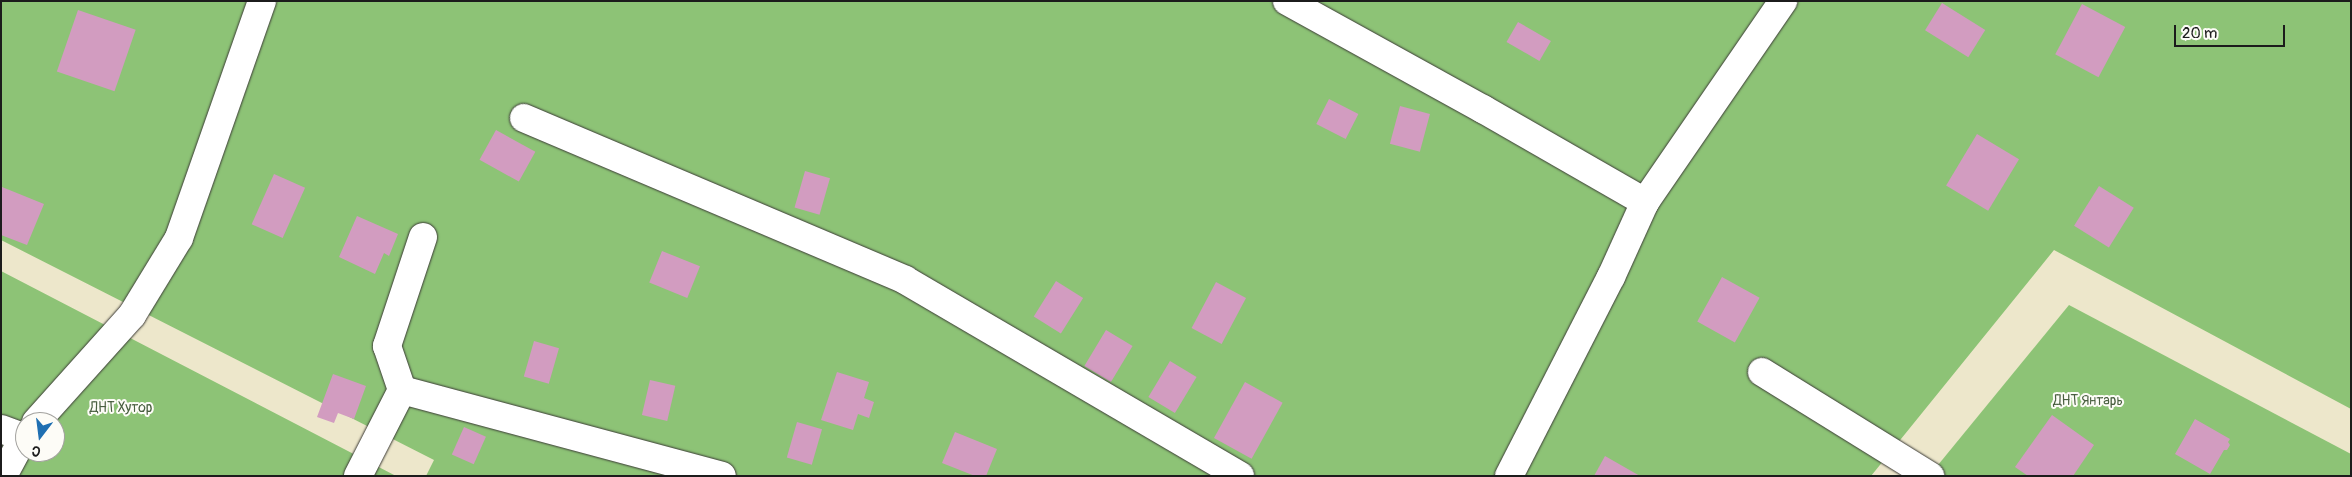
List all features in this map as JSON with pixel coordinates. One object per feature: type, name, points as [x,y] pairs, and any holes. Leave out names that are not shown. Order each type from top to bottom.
[{"type":"lane","points":[[39,412],[132,315],[179,238],[262,1]]},
{"type":"lane","points":[[1287,1],[1483,109],[1645,202]]},
{"type":"lane","points":[[1509,476],[1611,277],[1645,202],[1783,1]]},
{"type":"lane","points":[[524,118],[905,280],[1240,476]]},
{"type":"lane","points":[[358,476],[402,390],[386,346],[423,237]]},
{"type":"lane","points":[[1762,372],[1930,476]]},
{"type":"lane","points":[[402,390],[722,476]]},
{"type":"lane","points":[[3,476],[15,446]]},
{"type":"green space","points":[[1,1],[2351,1],[2351,409],[2054,250],[1871,476],[426,476],[434,460],[1,240]]},
{"type":"green space","name":"ДНТ Хутор","points":[[1,271],[396,476],[1,476]]},
{"type":"green space","name":"ДНТ Янтарь","points":[[2069,305],[2351,454],[2351,476],[1929,476]]},
{"type":"building","points":[[1942,3],[1985,30],[1968,57],[1925,30]]},
{"type":"building","points":[[2082,4],[2125,27],[2099,77],[2055,54]]},
{"type":"building","points":[[78,10],[136,30],[115,91],[57,71]]},
{"type":"building","points":[[1518,22],[1551,41],[1539,61],[1506,42]]},
{"type":"building","points":[[1329,99],[1358,114],[1346,139],[1316,124]]},
{"type":"building","points":[[1400,106],[1430,114],[1420,152],[1390,144]]},
{"type":"building","points":[[496,130],[535,152],[519,182],[480,160]]},
{"type":"building","points":[[1977,134],[2019,159],[1988,211],[1946,185]]},
{"type":"building","points":[[805,171],[830,178],[820,215],[795,208]]},
{"type":"building","points":[[274,174],[305,188],[283,238],[252,224]]},
{"type":"building","points":[[2099,186],[2134,208],[2109,248],[2074,226]]},
{"type":"building","points":[[2,187],[44,204],[27,245],[1,235]]},
{"type":"building","points":[[357,216],[398,234],[389,256],[384,253],[375,274],[339,257]]},
{"type":"building","points":[[662,251],[700,266],[687,298],[649,283]]},
{"type":"building","points":[[1722,277],[1760,298],[1735,342],[1697,322]]},
{"type":"building","points":[[1056,281],[1083,298],[1061,334],[1034,317]]},
{"type":"building","points":[[1216,282],[1246,298],[1222,344],[1192,328]]},
{"type":"building","points":[[1106,330],[1133,346],[1111,382],[1084,366]]},
{"type":"building","points":[[534,341],[559,348],[549,384],[524,377]]},
{"type":"building","points":[[1170,361],[1197,377],[1175,413],[1148,397]]},
{"type":"building","points":[[837,372],[869,382],[864,398],[874,402],[869,418],[858,414],[853,430],[821,420]]},
{"type":"building","points":[[333,374],[366,386],[354,419],[338,413],[334,423],[317,417]]},
{"type":"building","points":[[650,380],[675,386],[667,421],[642,415]]},
{"type":"building","points":[[1245,382],[1283,403],[1252,459],[1214,438]]},
{"type":"building","points":[[2052,415],[2094,445],[2073,476],[2028,476],[2015,467]]},
{"type":"building","points":[[2195,419],[2230,439],[2228,442],[2230,445],[2227,450],[2224,450],[2210,474],[2175,454]]},
{"type":"building","points":[[797,422],[822,429],[812,465],[787,458]]},
{"type":"building","points":[[464,427],[486,437],[474,464],[452,454]]},
{"type":"building","points":[[955,432],[997,449],[986,476],[975,476],[942,463]]},
{"type":"building","points":[[1605,456],[1640,476],[1594,476]]}]
